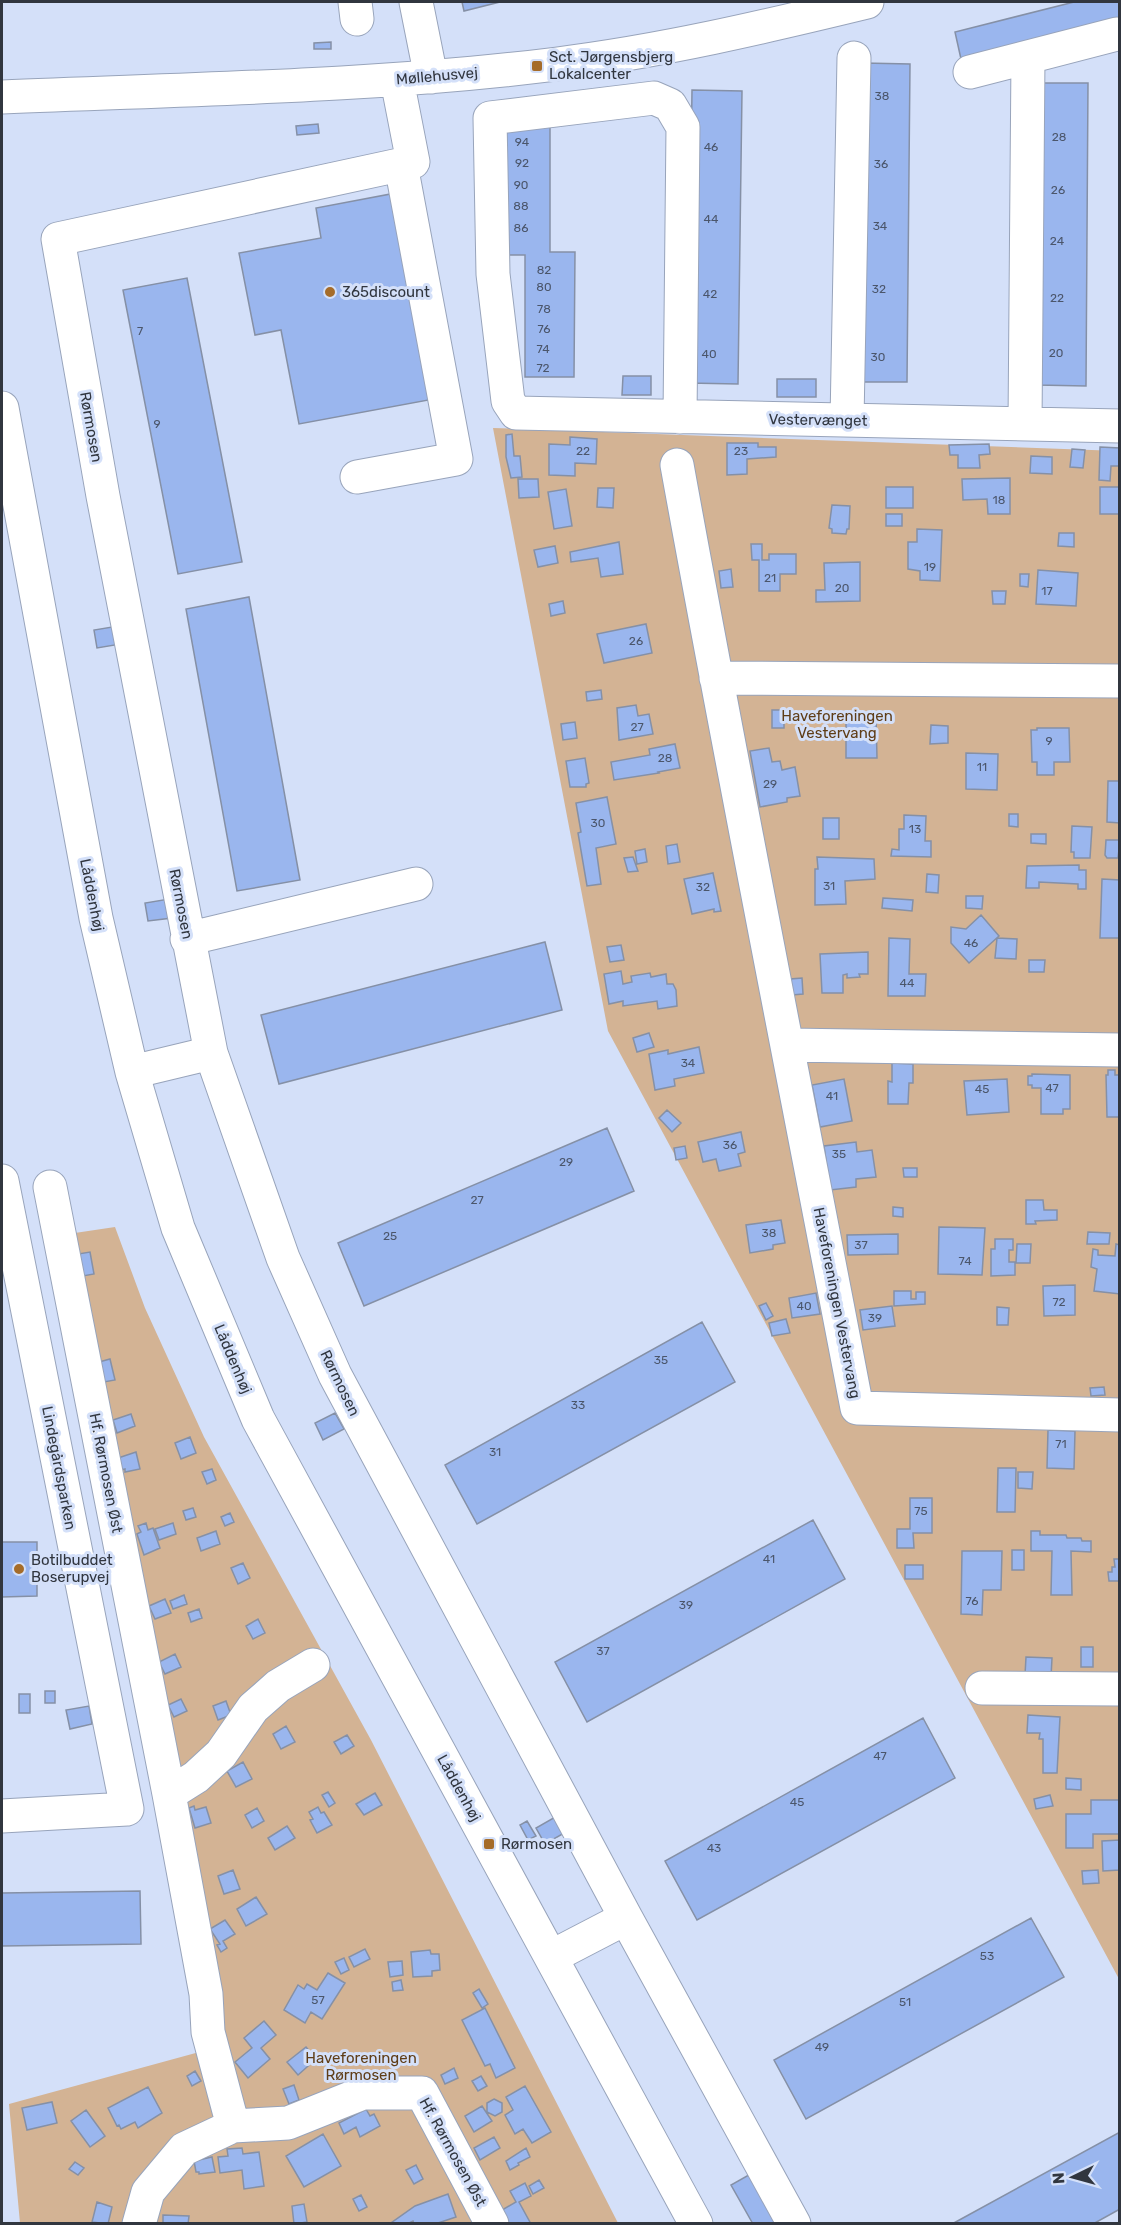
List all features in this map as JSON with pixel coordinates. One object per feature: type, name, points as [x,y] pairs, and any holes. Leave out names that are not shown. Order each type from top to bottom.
[{"type":"street","points":[[416,2],[431,77]]},
{"type":"street","name":"Møllehusvej","points":[[2,97],[396,80],[559,64],[695,42],[867,2]]},
{"type":"street","points":[[970,72],[1117,34]]},
{"type":"street","points":[[1025,424],[1028,57]]},
{"type":"street","points":[[847,420],[854,58]]},
{"type":"street","points":[[357,477],[456,459],[401,165],[413,162],[396,80]]},
{"type":"street","name":"Vestervænget","points":[[680,417],[683,127],[670,105],[654,98],[490,118],[492,274],[508,401],[516,413],[680,417],[1119,426]]},
{"type":"street","name":"Rørmosen","points":[[401,165],[57,239],[187,939],[211,1053],[283,1258],[335,1375],[626,1918],[794,2223]]},
{"type":"street","name":"Låddenhøj","points":[[2,408],[96,918],[132,1072],[178,1228],[258,1419],[696,2223]]},
{"type":"street","name":"Haveforeningen Vestervang","points":[[677,465],[856,1408],[1119,1415]]},
{"type":"street","points":[[716,678],[1119,681]]},
{"type":"street","points":[[187,939],[416,884]]},
{"type":"street","points":[[788,1045],[1119,1050]]},
{"type":"street","points":[[132,1072],[211,1053]]},
{"type":"street","name":"Lindegårdsparken","points":[[2,1181],[127,1809],[2,1816]]},
{"type":"street","name":"Hf. Rørmosen Øst","points":[[50,1187],[169,1794],[206,1994],[208,2031],[233,2126]]},
{"type":"street","points":[[169,1794],[196,1777],[221,1754],[254,1708],[278,1686],[313,1665]]},
{"type":"street","points":[[982,1688],[1119,1689]]},
{"type":"street","points":[[551,1957],[626,1918]]},
{"type":"street","name":"Hf. Rørmosen Øst","points":[[139,2223],[148,2192],[184,2149],[233,2126],[288,2123],[363,2093],[422,2093],[492,2223]]},
{"type":"green space","name":"Haveforeningen Vestervang","points":[[493,428],[1119,451],[1119,1979],[608,1031]]},
{"type":"green space","name":"Haveforeningen Rørmosen","points":[[115,1227],[145,1308],[204,1437],[371,1740],[618,2223],[20,2223],[9,2104],[203,2051],[48,1237]]},
{"type":"building","points":[[462,2],[500,2],[464,11]]},
{"type":"building","points":[[1074,2],[1120,2],[1120,18],[961,59],[955,32]]},
{"type":"building","points":[[331,42],[331,49],[314,49],[314,43]]},
{"type":"building","points":[[863,63],[910,64],[907,382],[859,382]]},
{"type":"building","points":[[1039,83],[1088,83],[1086,386],[1037,385]]},
{"type":"building","points":[[692,90],[742,91],[738,384],[688,383]]},
{"type":"building","points":[[318,124],[319,133],[297,135],[296,126]]},
{"type":"building","points":[[502,127],[550,127],[550,252],[575,252],[574,377],[525,377],[525,255],[502,255]]},
{"type":"building","name":"365discount","points":[[396,193],[434,399],[299,424],[281,330],[255,335],[239,253],[321,238],[316,208]]},
{"type":"building","points":[[187,278],[242,562],[178,574],[123,290]]},
{"type":"building","points":[[623,376],[651,376],[651,395],[622,395]]},
{"type":"building","points":[[777,379],[816,379],[816,397],[777,397]]},
{"type":"building","points":[[512,434],[514,456],[520,456],[522,477],[511,478],[506,457],[506,435]]},
{"type":"building","points":[[570,437],[597,439],[596,464],[575,463],[575,476],[549,475],[549,444],[570,445]]},
{"type":"building","points":[[727,443],[758,443],[758,447],[776,447],[776,457],[747,459],[747,474],[727,475]]},
{"type":"building","points":[[989,444],[990,454],[979,455],[980,468],[958,468],[958,455],[950,455],[949,445]]},
{"type":"building","points":[[1100,447],[1120,448],[1120,466],[1111,466],[1110,481],[1099,480]]},
{"type":"building","points":[[1072,449],[1085,450],[1083,468],[1070,467]]},
{"type":"building","points":[[1031,456],[1052,457],[1052,474],[1030,473]]},
{"type":"building","points":[[1010,478],[1010,514],[988,514],[987,499],[963,500],[962,479]]},
{"type":"building","points":[[518,479],[538,479],[539,497],[519,498]]},
{"type":"building","points":[[886,487],[913,487],[913,508],[886,508]]},
{"type":"building","points":[[1100,487],[1120,487],[1120,514],[1100,514]]},
{"type":"building","points":[[598,488],[614,488],[613,508],[597,507]]},
{"type":"building","points":[[566,489],[572,526],[554,529],[548,492]]},
{"type":"building","points":[[832,505],[850,506],[849,529],[846,534],[832,533],[832,529],[829,528]]},
{"type":"building","points":[[886,514],[902,514],[902,526],[886,526]]},
{"type":"building","points":[[917,529],[942,530],[940,581],[920,580],[920,571],[908,569],[908,542],[917,542]]},
{"type":"building","points":[[1059,533],[1074,533],[1074,547],[1058,546]]},
{"type":"building","points":[[619,542],[623,574],[601,577],[598,558],[571,562],[570,552]]},
{"type":"building","points":[[751,544],[762,544],[762,560],[769,560],[769,554],[796,554],[796,574],[780,574],[780,591],[759,591],[759,560],[752,560]]},
{"type":"building","points":[[555,546],[558,563],[538,567],[534,550]]},
{"type":"building","points":[[860,562],[860,601],[816,602],[816,590],[825,590],[824,563]]},
{"type":"building","points":[[731,569],[733,587],[721,588],[719,571]]},
{"type":"building","points":[[1038,570],[1078,573],[1076,606],[1036,604]]},
{"type":"building","points":[[1020,574],[1029,574],[1028,587],[1020,586]]},
{"type":"building","points":[[992,591],[1006,591],[1005,604],[993,604]]},
{"type":"building","points":[[249,597],[300,880],[237,891],[186,609]]},
{"type":"building","points":[[563,601],[565,613],[551,616],[549,604]]},
{"type":"building","points":[[646,624],[652,653],[604,663],[597,634]]},
{"type":"building","points":[[118,626],[121,644],[97,648],[94,630]]},
{"type":"building","points":[[601,690],[602,699],[587,701],[586,692]]},
{"type":"building","points":[[636,705],[638,716],[649,714],[653,734],[619,740],[617,708]]},
{"type":"building","points":[[772,710],[784,710],[784,728],[772,728]]},
{"type":"building","points":[[846,716],[876,716],[877,758],[846,758]]},
{"type":"building","points":[[575,722],[577,738],[563,740],[561,724]]},
{"type":"building","points":[[931,725],[948,726],[948,743],[930,744]]},
{"type":"building","points":[[1037,728],[1069,728],[1070,762],[1054,762],[1054,775],[1037,775],[1037,762],[1032,762],[1031,730],[1037,730]]},
{"type":"building","points":[[675,744],[680,768],[614,780],[611,762],[650,755],[649,749]]},
{"type":"building","points":[[769,748],[772,762],[780,761],[782,770],[795,767],[800,796],[787,798],[787,802],[760,807],[750,751]]},
{"type":"building","points":[[966,753],[998,754],[997,790],[966,789]]},
{"type":"building","points":[[585,758],[589,783],[586,787],[570,787],[566,761]]},
{"type":"building","points":[[1108,781],[1120,781],[1120,823],[1107,822]]},
{"type":"building","points":[[607,797],[616,844],[596,848],[601,884],[587,886],[578,833],[581,832],[576,803]]},
{"type":"building","points":[[1009,814],[1018,814],[1018,827],[1009,826]]},
{"type":"building","points":[[904,815],[926,816],[925,841],[931,841],[931,857],[891,856],[892,849],[899,850],[899,829],[904,829]]},
{"type":"building","points":[[823,818],[839,818],[839,839],[823,839]]},
{"type":"building","points":[[1072,826],[1092,827],[1090,858],[1074,858],[1074,852],[1071,852]]},
{"type":"building","points":[[1031,834],[1046,834],[1046,844],[1031,843]]},
{"type":"building","points":[[1106,840],[1120,840],[1118,858],[1107,858],[1105,855]]},
{"type":"building","points":[[677,844],[680,862],[668,864],[666,846]]},
{"type":"building","points":[[645,849],[647,862],[637,864],[635,851]]},
{"type":"building","points":[[633,857],[638,871],[628,872],[624,858]]},
{"type":"building","points":[[817,857],[874,859],[875,879],[845,881],[846,904],[815,905]]},
{"type":"building","points":[[1079,865],[1079,870],[1086,870],[1086,889],[1078,889],[1078,884],[1039,882],[1039,888],[1026,888],[1027,866]]},
{"type":"building","points":[[713,873],[721,911],[714,912],[714,909],[692,914],[684,879]]},
{"type":"building","points":[[927,874],[939,875],[938,893],[926,892]]},
{"type":"building","points":[[1102,879],[1120,880],[1120,938],[1100,938]]},
{"type":"building","points":[[966,896],[983,896],[982,909],[966,908]]},
{"type":"building","points":[[883,898],[913,900],[912,911],[882,908]]},
{"type":"building","points":[[169,899],[172,918],[148,921],[145,903]]},
{"type":"building","points":[[981,915],[999,936],[969,963],[951,943],[951,927],[966,929]]},
{"type":"building","points":[[889,938],[910,939],[909,974],[926,974],[925,996],[888,996]]},
{"type":"building","points":[[997,938],[1017,939],[1016,959],[995,958]]},
{"type":"building","points":[[545,942],[562,1010],[279,1084],[261,1015]]},
{"type":"building","points":[[621,945],[624,960],[610,962],[607,947]]},
{"type":"building","points":[[868,952],[868,974],[847,978],[847,974],[843,975],[843,993],[822,993],[820,954]]},
{"type":"building","points":[[1029,960],[1045,960],[1044,972],[1029,972]]},
{"type":"building","points":[[621,971],[623,984],[632,982],[631,976],[650,973],[651,977],[666,974],[667,984],[673,984],[676,990],[677,1006],[658,1009],[657,1001],[623,1006],[623,1001],[609,1004],[604,974]]},
{"type":"building","points":[[802,978],[803,994],[792,995],[790,979]]},
{"type":"building","points":[[649,1033],[654,1047],[637,1052],[633,1038]]},
{"type":"building","points":[[699,1047],[704,1073],[674,1079],[675,1086],[655,1090],[649,1054],[668,1050],[668,1054]]},
{"type":"building","points":[[892,1063],[913,1064],[913,1083],[909,1083],[908,1104],[888,1104],[888,1081],[892,1082]]},
{"type":"building","points":[[1108,1070],[1115,1070],[1115,1075],[1120,1075],[1120,1117],[1107,1117],[1106,1075],[1108,1075]]},
{"type":"building","points":[[1032,1074],[1070,1075],[1070,1109],[1063,1109],[1063,1114],[1041,1114],[1041,1088],[1032,1088],[1032,1085],[1028,1085],[1028,1076]]},
{"type":"building","points":[[844,1079],[852,1121],[820,1127],[812,1085]]},
{"type":"building","points":[[1007,1079],[1009,1112],[967,1115],[964,1081]]},
{"type":"building","points":[[667,1110],[681,1123],[672,1132],[659,1118]]},
{"type":"building","points":[[607,1128],[634,1191],[364,1306],[338,1243]]},
{"type":"building","points":[[741,1132],[745,1152],[738,1154],[741,1166],[719,1171],[716,1159],[703,1162],[698,1142]]},
{"type":"building","points":[[856,1142],[857,1152],[872,1150],[876,1177],[856,1179],[856,1187],[830,1190],[824,1146]]},
{"type":"building","points":[[685,1146],[687,1158],[676,1160],[674,1148]]},
{"type":"building","points":[[903,1168],[917,1168],[917,1177],[904,1177]]},
{"type":"building","points":[[1026,1200],[1043,1200],[1044,1210],[1057,1210],[1057,1220],[1035,1221],[1036,1224],[1026,1224]]},
{"type":"building","points":[[893,1207],[903,1208],[903,1217],[893,1216]]},
{"type":"building","points":[[781,1220],[785,1243],[773,1245],[773,1249],[750,1253],[746,1225]]},
{"type":"building","points":[[939,1227],[985,1228],[982,1275],[938,1274]]},
{"type":"building","points":[[1088,1232],[1110,1233],[1109,1244],[1087,1244]]},
{"type":"building","points":[[898,1234],[898,1254],[848,1255],[847,1235]]},
{"type":"building","points":[[995,1239],[1013,1239],[1013,1250],[1009,1250],[1009,1262],[1015,1262],[1015,1275],[991,1276],[991,1249],[995,1249]]},
{"type":"building","points":[[1017,1244],[1031,1244],[1030,1263],[1016,1263]]},
{"type":"building","points":[[1116,1244],[1120,1245],[1120,1294],[1094,1291],[1097,1269],[1091,1267],[1093,1249],[1098,1250],[1098,1255],[1115,1256]]},
{"type":"building","points":[[90,1252],[94,1274],[83,1276],[78,1254]]},
{"type":"building","points":[[1075,1285],[1075,1315],[1044,1316],[1043,1286]]},
{"type":"building","points":[[894,1291],[911,1291],[911,1299],[916,1299],[916,1292],[925,1292],[925,1304],[894,1306]]},
{"type":"building","points":[[816,1293],[820,1314],[792,1318],[789,1298]]},
{"type":"building","points":[[766,1303],[773,1316],[766,1320],[759,1306]]},
{"type":"building","points":[[892,1306],[895,1326],[863,1330],[860,1310]]},
{"type":"building","points":[[997,1307],[1009,1308],[1008,1325],[997,1325]]},
{"type":"building","points":[[786,1319],[790,1333],[772,1336],[769,1323]]},
{"type":"building","points":[[702,1322],[735,1382],[477,1524],[445,1465]]},
{"type":"building","points":[[110,1359],[115,1380],[104,1382],[99,1362]]},
{"type":"building","points":[[1104,1387],[1105,1395],[1091,1396],[1090,1388]]},
{"type":"building","points":[[335,1413],[344,1429],[323,1440],[315,1423]]},
{"type":"building","points":[[131,1414],[135,1426],[117,1433],[113,1420]]},
{"type":"building","points":[[1048,1430],[1075,1431],[1074,1469],[1047,1468]]},
{"type":"building","points":[[190,1437],[196,1453],[181,1459],[175,1443]]},
{"type":"building","points":[[136,1452],[140,1469],[125,1472],[125,1469],[121,1470],[118,1458]]},
{"type":"building","points":[[998,1468],[1016,1468],[1015,1512],[997,1512]]},
{"type":"building","points":[[212,1469],[216,1480],[207,1484],[202,1472]]},
{"type":"building","points":[[1018,1472],[1033,1472],[1032,1489],[1018,1488]]},
{"type":"building","points":[[910,1498],[932,1498],[932,1533],[913,1533],[914,1548],[897,1548],[897,1529],[910,1529]]},
{"type":"building","points":[[193,1508],[196,1517],[186,1520],[183,1511]]},
{"type":"building","points":[[230,1513],[234,1522],[225,1526],[221,1517]]},
{"type":"building","points":[[813,1520],[845,1579],[587,1722],[555,1662]]},
{"type":"building","points":[[146,1523],[148,1530],[153,1528],[160,1548],[144,1555],[137,1534],[141,1532],[138,1526]]},
{"type":"building","points":[[173,1523],[176,1534],[159,1540],[155,1529]]},
{"type":"building","points":[[216,1531],[220,1544],[201,1551],[197,1538]]},
{"type":"building","points":[[1031,1531],[1040,1531],[1040,1535],[1066,1535],[1067,1538],[1091,1541],[1091,1552],[1071,1551],[1072,1595],[1051,1595],[1052,1551],[1031,1551]]},
{"type":"building","name":"Botilbuddet Boserupvej","points":[[2,1542],[37,1542],[37,1596],[2,1597]]},
{"type":"building","points":[[1012,1550],[1024,1550],[1024,1570],[1012,1570]]},
{"type":"building","points":[[962,1551],[1002,1551],[1001,1590],[983,1590],[982,1615],[961,1614]]},
{"type":"building","points":[[1114,1559],[1120,1559],[1120,1581],[1109,1581],[1108,1572],[1112,1572],[1112,1567],[1115,1567]]},
{"type":"building","points":[[243,1563],[250,1578],[238,1584],[231,1568]]},
{"type":"building","points":[[905,1565],[923,1565],[923,1579],[905,1579]]},
{"type":"building","points":[[184,1595],[187,1604],[173,1609],[170,1601]]},
{"type":"building","points":[[165,1599],[171,1613],[155,1619],[149,1606]]},
{"type":"building","points":[[199,1609],[202,1618],[191,1622],[188,1613]]},
{"type":"building","points":[[258,1619],[265,1633],[253,1639],[246,1626]]},
{"type":"building","points":[[1081,1647],[1093,1647],[1093,1667],[1081,1667]]},
{"type":"building","points":[[175,1654],[181,1667],[165,1674],[159,1662]]},
{"type":"building","points":[[1026,1657],[1052,1658],[1051,1677],[1025,1675]]},
{"type":"building","points":[[45,1691],[55,1691],[55,1703],[45,1703]]},
{"type":"building","points":[[19,1694],[30,1694],[30,1713],[19,1713]]},
{"type":"building","points":[[181,1699],[187,1711],[174,1717],[168,1705]]},
{"type":"building","points":[[226,1701],[231,1715],[218,1720],[213,1706]]},
{"type":"building","points":[[89,1706],[92,1724],[70,1729],[66,1710]]},
{"type":"building","points":[[1028,1715],[1060,1717],[1057,1773],[1043,1773],[1043,1739],[1039,1739],[1040,1733],[1027,1733]]},
{"type":"building","points":[[923,1718],[955,1778],[697,1920],[665,1861]]},
{"type":"building","points":[[286,1726],[295,1742],[281,1749],[273,1734]]},
{"type":"building","points":[[347,1735],[354,1746],[341,1754],[334,1742]]},
{"type":"building","points":[[243,1762],[252,1779],[236,1787],[227,1771]]},
{"type":"building","points":[[1066,1778],[1081,1779],[1081,1790],[1066,1789]]},
{"type":"building","points":[[328,1792],[335,1803],[329,1807],[322,1795]]},
{"type":"building","points":[[375,1793],[382,1805],[364,1815],[356,1804]]},
{"type":"building","points":[[1050,1795],[1053,1806],[1036,1809],[1034,1799]]},
{"type":"building","points":[[1091,1800],[1120,1800],[1120,1834],[1093,1834],[1093,1848],[1066,1848],[1066,1814],[1091,1814]]},
{"type":"building","points":[[194,1806],[195,1810],[206,1807],[211,1823],[195,1828],[189,1808]]},
{"type":"building","points":[[318,1807],[332,1825],[317,1833],[310,1820],[313,1819],[309,1812]]},
{"type":"building","points":[[257,1808],[264,1821],[252,1828],[245,1815]]},
{"type":"building","points":[[557,1816],[566,1832],[545,1844],[536,1828]]},
{"type":"building","points":[[527,1821],[536,1836],[528,1840],[520,1825]]},
{"type":"building","points":[[287,1826],[295,1838],[275,1850],[268,1838]]},
{"type":"building","points":[[1120,1840],[1120,1870],[1103,1871],[1102,1841]]},
{"type":"building","points":[[233,1870],[240,1889],[224,1894],[218,1876]]},
{"type":"building","points":[[1098,1870],[1099,1883],[1083,1884],[1082,1871]]},
{"type":"building","points":[[140,1891],[141,1944],[2,1946],[2,1893]]},
{"type":"building","points":[[256,1897],[267,1914],[246,1926],[237,1909]]},
{"type":"building","points":[[1031,1918],[1064,1977],[806,2119],[774,2060]]},
{"type":"building","points":[[225,1920],[235,1934],[223,1941],[227,1948],[221,1952],[217,1945],[220,1944],[210,1929]]},
{"type":"building","points":[[365,1949],[370,1959],[354,1967],[349,1957]]},
{"type":"building","points":[[430,1950],[431,1954],[439,1954],[440,1970],[432,1971],[432,1976],[413,1977],[411,1952]]},
{"type":"building","points":[[344,1958],[349,1970],[341,1974],[335,1962]]},
{"type":"building","points":[[402,1961],[403,1975],[390,1977],[388,1962]]},
{"type":"building","points":[[328,1973],[345,1983],[322,2019],[311,2012],[305,2023],[284,2010],[298,1985],[304,1989],[307,1984],[317,1990]]},
{"type":"building","points":[[401,1980],[403,1990],[393,1991],[392,1982]]},
{"type":"building","points":[[479,1989],[488,2004],[482,2008],[473,1993]]},
{"type":"building","points":[[485,2008],[515,2068],[496,2078],[490,2064],[485,2066],[462,2020]]},
{"type":"building","points":[[264,2021],[276,2035],[261,2048],[270,2059],[248,2078],[235,2062],[252,2048],[244,2038]]},
{"type":"building","points":[[306,2047],[316,2059],[298,2075],[287,2062]]},
{"type":"building","points":[[454,2068],[458,2078],[445,2084],[441,2075]]},
{"type":"building","points":[[195,2071],[201,2081],[192,2086],[187,2076]]},
{"type":"building","points":[[481,2076],[487,2086],[478,2091],[472,2081]]},
{"type":"building","points":[[294,2085],[299,2100],[289,2104],[283,2089]]},
{"type":"building","points":[[525,2086],[551,2132],[532,2143],[523,2129],[515,2134],[505,2115],[513,2110],[506,2097]]},
{"type":"building","points":[[148,2087],[162,2113],[138,2128],[135,2122],[121,2129],[119,2125],[117,2126],[108,2108]]},
{"type":"building","points":[[494,2099],[502,2103],[502,2112],[495,2116],[487,2112],[487,2103]]},
{"type":"building","points":[[52,2102],[57,2123],[27,2130],[22,2108]]},
{"type":"building","points":[[482,2106],[492,2121],[474,2132],[465,2116]]},
{"type":"building","points":[[366,2109],[370,2116],[374,2114],[380,2126],[360,2137],[356,2127],[344,2134],[339,2123]]},
{"type":"building","points":[[86,2110],[105,2136],[90,2147],[71,2121]]},
{"type":"building","points":[[1120,2132],[1120,2209],[1093,2224],[952,2224]]},
{"type":"building","points":[[323,2134],[341,2166],[304,2187],[286,2156]]},
{"type":"building","points":[[494,2137],[500,2148],[480,2160],[474,2148]]},
{"type":"building","points":[[242,2148],[243,2154],[259,2152],[264,2186],[244,2189],[242,2170],[220,2173],[218,2157],[228,2156],[227,2149]]},
{"type":"building","points":[[526,2148],[530,2157],[510,2170],[506,2161]]},
{"type":"building","points":[[212,2157],[215,2172],[199,2174],[196,2172],[194,2161]]},
{"type":"building","points":[[75,2162],[84,2168],[78,2175],[69,2169]]},
{"type":"building","points":[[416,2165],[423,2179],[414,2184],[406,2170]]},
{"type":"building","points":[[754,2172],[782,2224],[753,2224],[731,2185]]},
{"type":"building","points":[[539,2180],[544,2188],[533,2194],[529,2186]]},
{"type":"building","points":[[525,2183],[531,2196],[519,2202],[531,2224],[509,2224],[502,2210],[516,2202],[510,2191]]},
{"type":"building","points":[[448,2194],[456,2217],[435,2224],[414,2224],[413,2221],[407,2224],[391,2223],[415,2206]]},
{"type":"building","points":[[361,2195],[367,2207],[359,2211],[353,2199]]},
{"type":"building","points":[[97,2202],[112,2207],[108,2224],[92,2222]]},
{"type":"building","points":[[304,2204],[307,2222],[294,2224],[292,2206]]},
{"type":"building","points":[[163,2215],[189,2216],[188,2224],[163,2224]]},
{"type":"place","name":"Sct. Jørgensbjerg Lokalcenter","points":[[537,66]]},
{"type":"place","name":"365discount","points":[[330,292]]},
{"type":"place","name":"Botilbuddet Boserupvej","points":[[19,1569]]},
{"type":"place","name":"Rørmosen","points":[[489,1844]]}]
